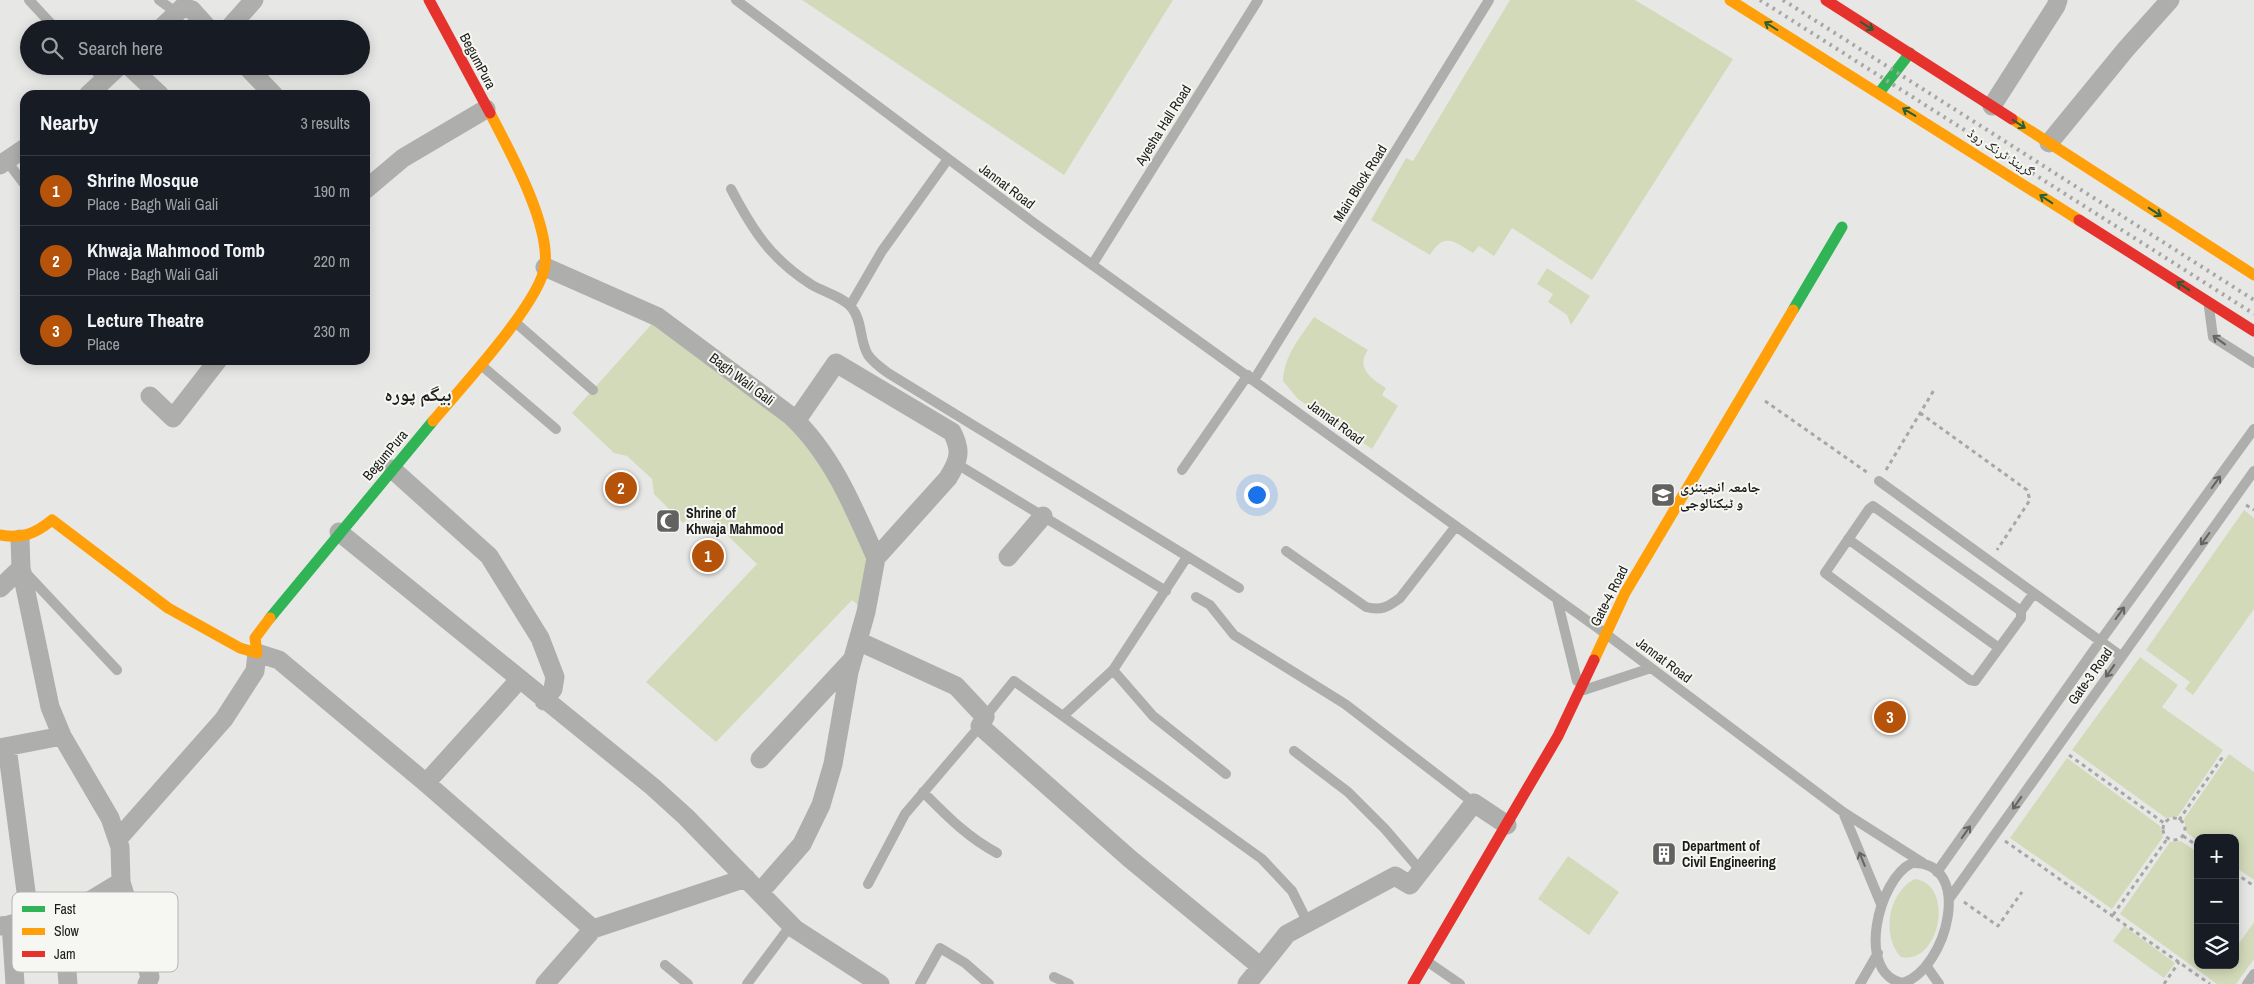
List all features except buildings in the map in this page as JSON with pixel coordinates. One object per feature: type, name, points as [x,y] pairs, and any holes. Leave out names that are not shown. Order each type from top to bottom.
[{"type":"street","points":[[236,20],[254,0]]},
{"type":"street","name":"BegumPura","points":[[257,653],[255,638],[258,632],[515,322],[545,267],[546,253],[532,203],[430,0]]},
{"type":"street","name":"گرینڈ ٹرنک روڈ","points":[[1730,0],[2254,331]]},
{"type":"street","points":[[1826,0],[2254,275]]},
{"type":"street","points":[[1992,106],[2058,0]]},
{"type":"street","points":[[2049,143],[2126,49],[2170,0]]},
{"type":"street","points":[[170,20],[183,7],[189,8],[200,20]]},
{"type":"street","points":[[1879,94],[1910,53]]},
{"type":"street","points":[[93,90],[109,75]]},
{"type":"street","points":[[139,75],[155,90]]},
{"type":"street","points":[[255,75],[269,90]]},
{"type":"street","points":[[370,185],[403,158],[486,109]]},
{"type":"street","points":[[3,162],[20,151]]},
{"type":"street","name":"Gate-4 Road","points":[[1413,984],[1558,736],[1625,593],[1842,227]]},
{"type":"street","name":"Bagh Wali Gali","points":[[545,267],[658,317],[796,421],[807,432],[848,494],[876,558]]},
{"type":"street","points":[[760,892],[802,844],[821,805],[833,764],[852,660],[866,612],[876,558],[948,478],[956,464],[959,445],[952,432],[836,363],[796,421]]},
{"type":"street","points":[[150,396],[173,418],[214,365]]},
{"type":"street","points":[[392,469],[489,556],[540,638],[555,678],[553,689],[544,701]]},
{"type":"street","points":[[1008,557],[1043,516]]},
{"type":"street","points":[[0,536],[20,539],[52,520],[168,608],[240,648],[279,660],[426,783],[593,929]]},
{"type":"street","points":[[339,532],[544,701],[652,787],[686,817],[790,925],[829,953],[880,984]]},
{"type":"street","points":[[20,539],[21,568],[50,707],[62,736],[100,796],[118,839],[121,882],[124,892]]},
{"type":"street","points":[[0,588],[21,568]]},
{"type":"street","points":[[858,642],[956,686],[983,721],[1130,858],[1261,967]]},
{"type":"street","points":[[118,839],[224,720],[255,671],[257,653]]},
{"type":"street","points":[[760,759],[852,660]]},
{"type":"street","points":[[426,783],[519,680]]},
{"type":"street","points":[[26,892],[4,747],[62,736]]},
{"type":"street","points":[[1247,984],[1287,934],[1395,876],[1410,886],[1474,803],[1507,825]]},
{"type":"street","points":[[545,984],[593,929],[746,878]]},
{"type":"street","points":[[104,892],[121,882]]},
{"type":"street","points":[[5,925],[12,971]]},
{"type":"street","points":[[147,984],[150,977],[148,972]]},
{"type":"lane","points":[[29,0],[48,20]]},
{"type":"lane","points":[[159,0],[177,13]]},
{"type":"lane","name":"Jannat Road","points":[[736,0],[1092,265],[1251,377],[1606,634],[1843,812],[1923,863]]},
{"type":"lane","name":"Ayesha Hall Road","points":[[1092,265],[1258,0]]},
{"type":"lane","name":"Main Block Road","points":[[1182,470],[1251,377],[1489,0]]},
{"type":"lane","points":[[99,75],[104,80]]},
{"type":"lane","points":[[850,306],[882,251],[948,159]]},
{"type":"lane","points":[[3,162],[20,180]]},
{"type":"lane","points":[[731,189],[751,226],[781,263],[811,284],[850,306],[858,317],[863,343],[868,355],[888,373],[1239,588]]},
{"type":"lane","points":[[2209,302],[2213,337],[2254,363]]},
{"type":"lane","points":[[515,322],[593,390]]},
{"type":"lane","points":[[480,364],[556,429]]},
{"type":"lane","points":[[1938,872],[2101,640],[2254,429]]},
{"type":"lane","points":[[956,464],[1166,590]]},
{"type":"lane","name":"Gate-3 Road","points":[[1951,897],[2254,471]]},
{"type":"lane","points":[[1879,481],[2121,656]]},
{"type":"lane","points":[[2021,611],[1878,507],[1873,506],[1848,538],[1825,573],[1970,680],[1978,678],[2022,616],[2021,611],[2034,593]]},
{"type":"lane","points":[[1286,551],[1366,607],[1377,610],[1389,607],[1400,598],[1456,526]]},
{"type":"lane","points":[[1848,538],[1999,648]]},
{"type":"lane","points":[[1063,716],[1113,670],[1187,557]]},
{"type":"lane","points":[[21,568],[117,670]]},
{"type":"lane","points":[[1196,597],[1210,605],[1234,635],[1344,704],[1474,803]]},
{"type":"lane","points":[[1557,599],[1580,692],[1652,668]]},
{"type":"lane","points":[[1113,670],[1153,716],[1226,774]]},
{"type":"lane","points":[[868,884],[905,814],[1014,681],[1262,859],[1292,891],[1308,923]]},
{"type":"lane","points":[[1294,751],[1348,792],[1385,829],[1421,871]]},
{"type":"lane","points":[[923,792],[957,827],[974,840],[997,853]]},
{"type":"lane","points":[[1843,812],[1881,904]]},
{"type":"lane","points":[[1912,863],[1923,863],[1938,872],[1951,897],[1945,931],[1939,949],[1927,967],[1916,977],[1900,983],[1882,968],[1878,953],[1876,932],[1881,904],[1888,887],[1903,867],[1912,863]]},
{"type":"lane","points":[[747,984],[790,925]]},
{"type":"lane","points":[[920,984],[940,948],[965,963],[989,984]]},
{"type":"lane","points":[[1860,984],[1878,953]]},
{"type":"lane","points":[[1427,961],[1460,984]]},
{"type":"lane","points":[[665,965],[688,984]]},
{"type":"lane","points":[[1927,967],[1939,984]]},
{"type":"lane","points":[[2247,984],[2254,974]]},
{"type":"lane","points":[[1054,977],[1068,984]]},
{"type":"path","points":[[1746,387],[1879,481],[1934,390]]},
{"type":"path","points":[[1920,413],[2023,486],[2030,495],[2027,505],[1989,561]]},
{"type":"path","points":[[2057,746],[2164,823]]},
{"type":"path","points":[[2179,820],[2224,755]]},
{"type":"path","points":[[2167,839],[2162,831],[2164,823],[2171,818],[2179,820],[2185,827],[2183,836]]},
{"type":"path","points":[[1995,834],[2210,984]]},
{"type":"path","points":[[2167,839],[2175,840],[2183,836]]},
{"type":"path","points":[[2183,836],[2194,843]]},
{"type":"path","points":[[2113,915],[2167,839]]},
{"type":"path","points":[[2239,876],[2254,886]]},
{"type":"path","points":[[1951,897],[1998,926],[2022,892]]},
{"type":"path","points":[[2171,984],[2165,982],[2180,962]]},
{"type":"green space","points":[[802,0],[1173,0],[1064,175]]},
{"type":"green space","points":[[1510,0],[1635,0],[1733,59],[1592,280],[1512,228],[1494,256],[1479,246],[1473,253],[1461,245],[1450,241],[1440,243],[1430,255],[1371,220],[1406,158],[1413,161]]},
{"type":"green space","points":[[1547,268],[1590,296],[1571,325],[1567,315],[1548,302],[1553,294],[1537,284]]},
{"type":"green space","name":"Shrine of Khwaja Mahmood","points":[[658,317],[791,416],[876,558],[866,612],[852,600],[716,742],[646,682],[757,564],[698,507],[683,523],[654,494],[652,479],[627,456],[614,453],[572,413]]},
{"type":"green space","points":[[1314,317],[1368,350],[1364,356],[1364,368],[1375,381],[1386,388],[1382,395],[1398,406],[1372,449],[1298,399],[1283,381],[1286,363],[1298,340]]},
{"type":"green space","points":[[2244,510],[2254,518],[2254,609],[2193,695],[2185,689],[2190,682],[2146,650]]},
{"type":"green space","points":[[2140,657],[2178,685],[2162,707],[2223,750],[2178,816],[2166,818],[2072,750]]},
{"type":"green space","points":[[2229,754],[2254,772],[2254,880],[2239,870],[2239,834],[2194,834],[2194,838],[2187,833],[2184,819]]},
{"type":"green space","points":[[2067,758],[2160,826],[2163,837],[2112,909],[2010,838]]},
{"type":"green space","points":[[2181,841],[2194,850],[2194,967],[2120,914],[2170,842]]},
{"type":"green space","points":[[1568,856],[1619,892],[1589,935],[1538,899]]},
{"type":"green space","points":[[1915,879],[1928,884],[1935,895],[1939,909],[1938,924],[1933,938],[1925,949],[1914,956],[1901,957],[1891,938],[1890,915],[1893,904],[1899,894],[1906,885]]},
{"type":"green space","points":[[2254,922],[2254,959],[2236,984],[2217,984],[2196,969],[2239,969],[2239,943]]},
{"type":"green space","points":[[2124,926],[2175,963],[2164,978],[2113,941]]},
{"type":"railway","points":[[1760,0],[2254,314]]},
{"type":"railway","points":[[1783,0],[2254,300]]},
{"type":"traffic: fast","points":[[1879,93],[1910,53]]},
{"type":"traffic: fast","points":[[1793,310],[1842,227]]},
{"type":"traffic: fast","points":[[270,618],[433,421]]},
{"type":"traffic: slow","points":[[1730,0],[2079,220]]},
{"type":"traffic: slow","points":[[433,421],[479,368],[515,322],[540,281],[545,265],[545,248],[535,208],[517,166],[490,113]]},
{"type":"traffic: slow","points":[[2012,119],[2254,275]]},
{"type":"traffic: slow","points":[[1594,660],[1625,593],[1793,310]]},
{"type":"traffic: slow","points":[[0,535],[22,536],[40,529],[52,520],[168,608],[240,648],[257,653],[255,638],[270,618]]},
{"type":"traffic: jam","points":[[429,0],[490,113]]},
{"type":"traffic: jam","points":[[1826,0],[2012,119]]},
{"type":"traffic: jam","points":[[2079,220],[2254,331]]},
{"type":"traffic: jam","points":[[1413,984],[1558,736],[1594,660]]},
{"type":"place","name":"Khwaja Mahmood Tomb","points":[[621,488]]},
{"type":"place","name":"جامعہ انجینئری و ٹیکنالوجی","points":[[1663,495]]},
{"type":"place","name":"Shrine of Khwaja Mahmood","points":[[668,521]]},
{"type":"place","name":"Shrine Mosque","points":[[708,556]]},
{"type":"place","name":"Lecture Theatre","points":[[1890,717]]},
{"type":"place","name":"Department of Civil Engineering","points":[[1664,854]]},
{"type":"district","name":"بیگم پورہ","points":[[418,394]]}]
